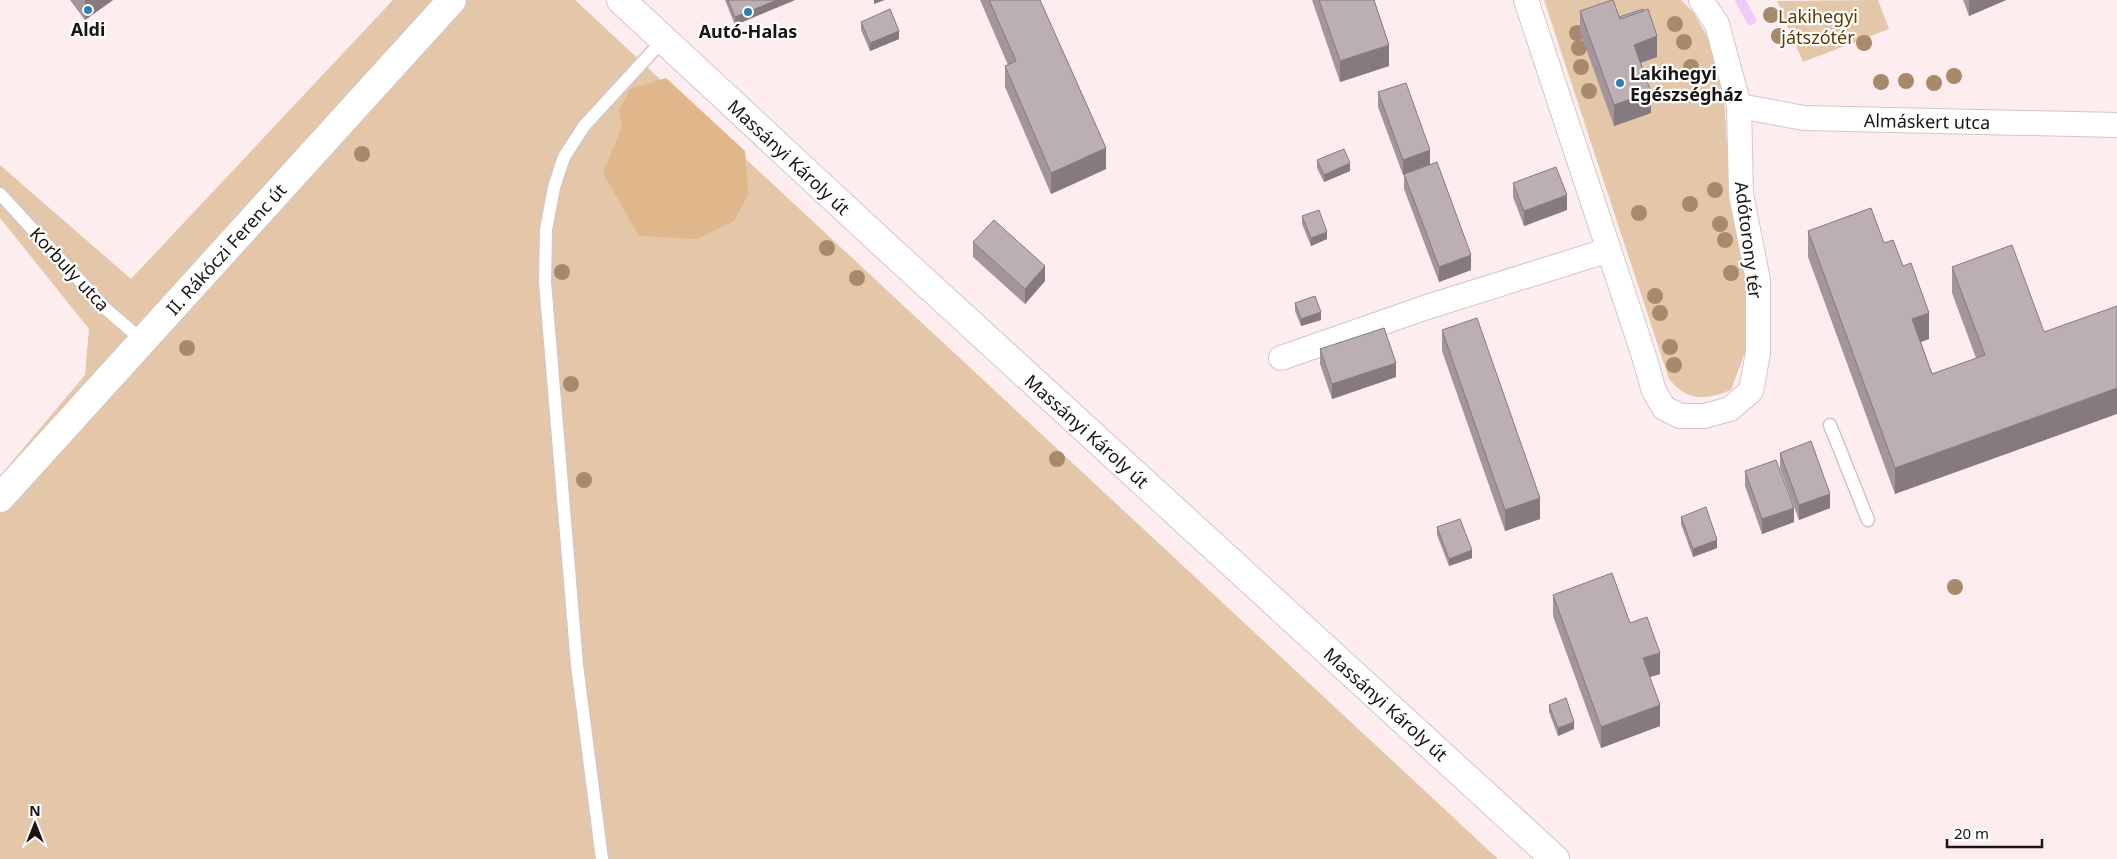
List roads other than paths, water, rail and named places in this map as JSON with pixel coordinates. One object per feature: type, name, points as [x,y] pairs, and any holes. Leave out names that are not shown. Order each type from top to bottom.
[{"type":"street","name":"II. Rákóczi Ferenc út","points":[[0,498],[452,0]]},
{"type":"street","name":"Massányi Károly út","points":[[621,0],[1555,859]]},
{"type":"street","name":"Adótorony tér","points":[[1526,0],[1654,391],[1664,408],[1680,416],[1704,416],[1730,408],[1751,391],[1758,353],[1758,280],[1741,194],[1739,106],[1717,24],[1701,0]]},
{"type":"street","name":"Almáskert utca","points":[[1739,106],[1804,118],[2117,125]]},
{"type":"street","points":[[1281,358],[1427,307],[1609,250]]},
{"type":"lane","points":[[602,859],[576,645],[545,282],[546,230],[554,187],[564,157],[584,126],[663,40]]},
{"type":"lane","name":"Korbuly utca","points":[[0,194],[106,310],[143,340]]},
{"type":"lane","points":[[1830,425],[1868,520]]},
{"type":"waterway","points":[[1740,0],[1751,20]]},
{"type":"place","name":"Aldi","points":[[88,10]]},
{"type":"place","name":"Autó-Halas","points":[[748,12]]},
{"type":"place","name":"Lakihegyi Egészségház","points":[[1620,83]]},
{"type":"park label","name":"Lakihegyi játszótér","points":[[1818,26]]}]
